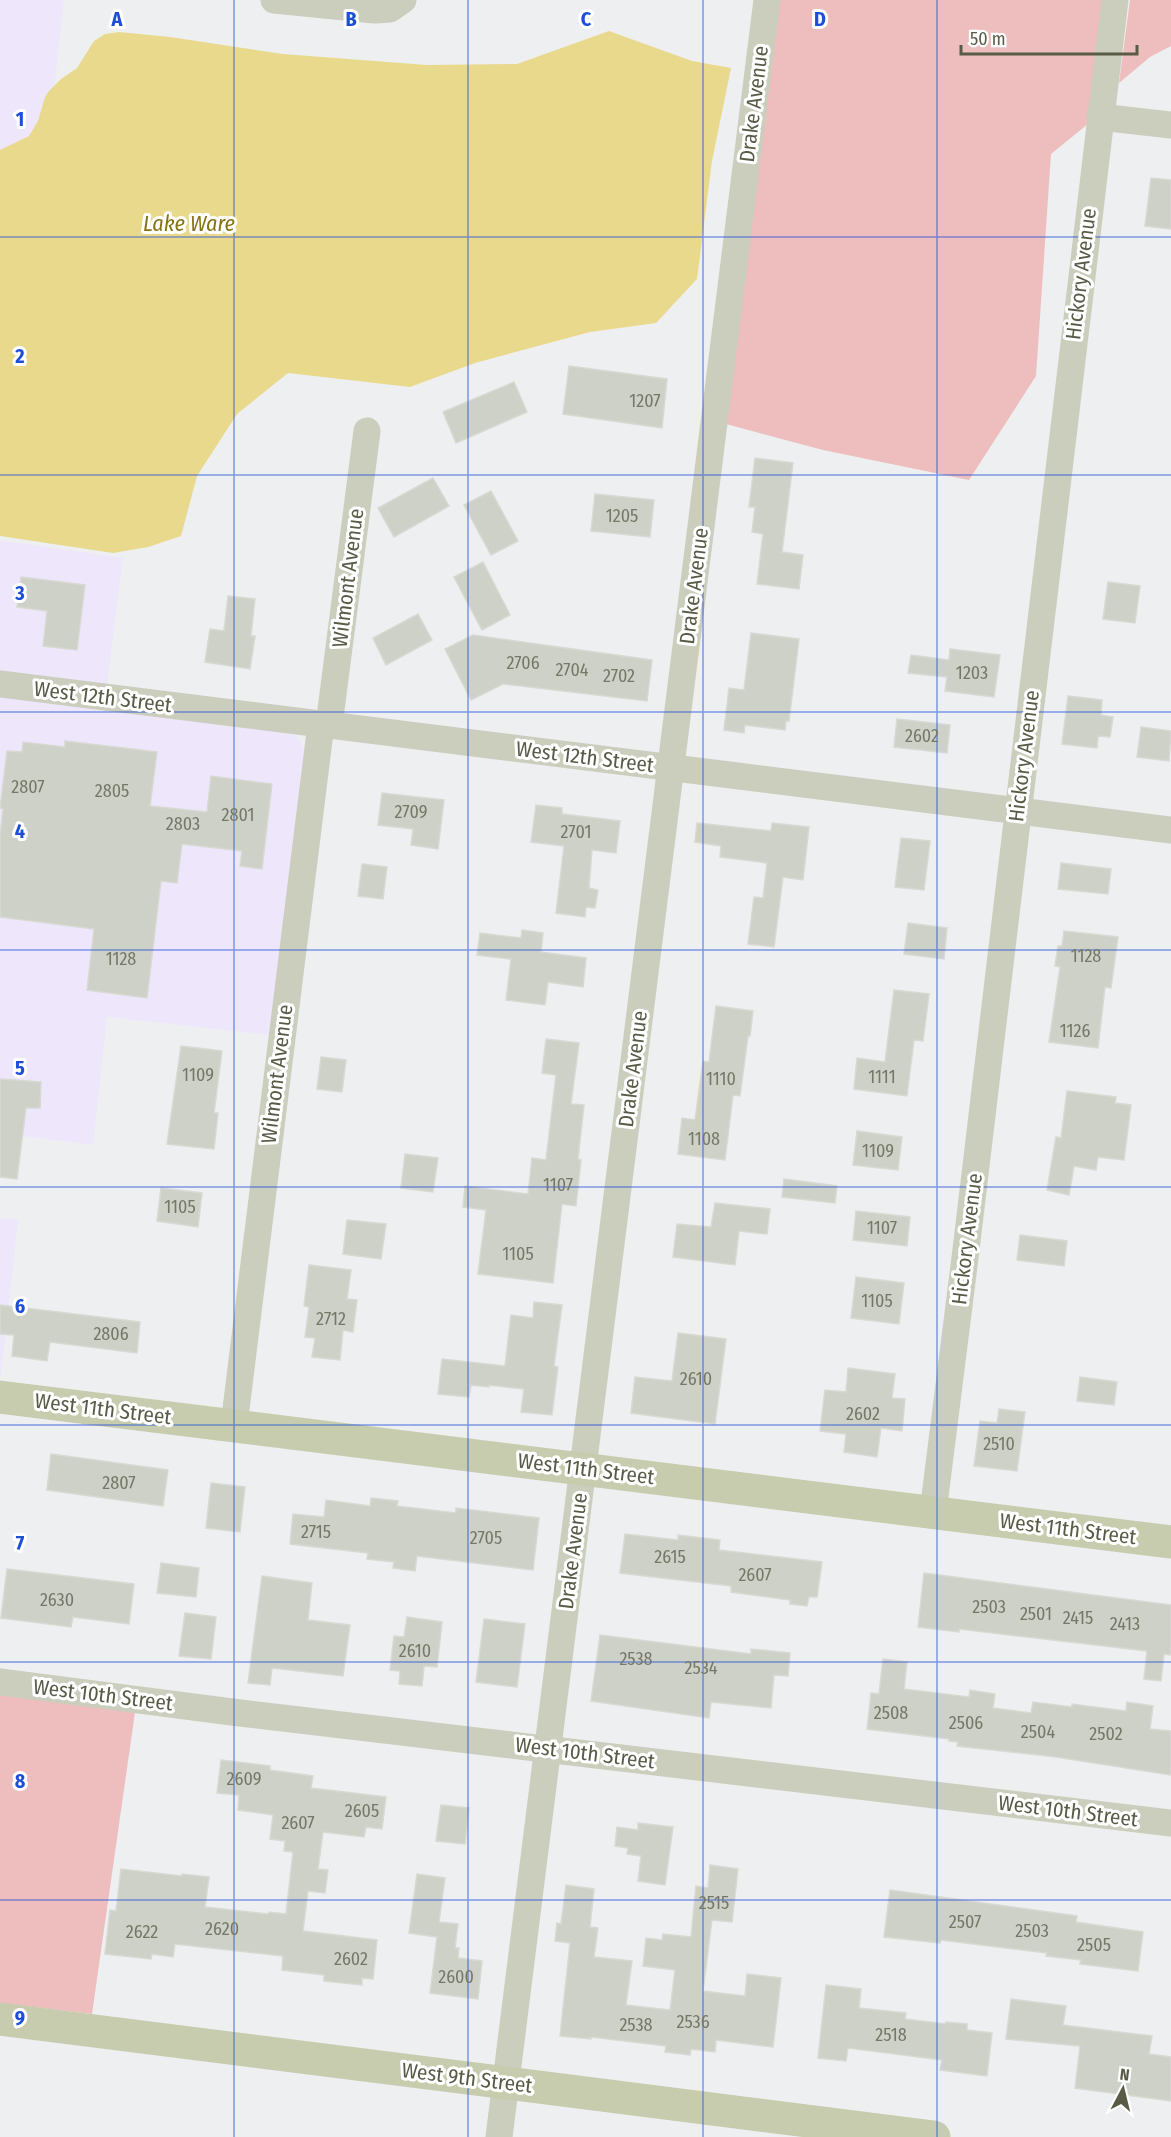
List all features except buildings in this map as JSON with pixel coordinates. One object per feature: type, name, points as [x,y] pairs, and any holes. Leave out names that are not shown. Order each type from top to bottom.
[{"type":"main road","name":"West 11th Street","points":[[0,1397],[1171,1542]]},
{"type":"main road","name":"West 9th Street","points":[[0,2019],[934,2137]]},
{"type":"street","points":[[274,0],[375,10],[390,9],[403,1]]},
{"type":"street","name":"Drake Avenue","points":[[499,2137],[767,0]]},
{"type":"street","name":"Hickory Avenue","points":[[933,1512],[964,1270],[1115,0]]},
{"type":"street","points":[[1100,117],[1171,125]]},
{"type":"street","name":"Wilmont Avenue","points":[[234,1425],[325,725],[367,431]]},
{"type":"street","name":"West 12th Street","points":[[0,684],[1171,830]]},
{"type":"street","name":"West 10th Street","points":[[0,1682],[232,1712],[1171,1823]]},
{"type":"shaded area","points":[[0,0],[64,0],[39,226],[0,221]]},
{"type":"shaded area","points":[[779,0],[1109,0],[1094,119],[1051,154],[1036,376],[969,480],[823,450],[726,424]]},
{"type":"shaded area","points":[[1130,0],[1171,0],[1171,46],[1150,57],[1119,83]]},
{"type":"shaded area","points":[[0,540],[123,558],[107,686],[0,673]]},
{"type":"shaded area","points":[[0,697],[292,733],[299,739],[305,751],[270,1035],[107,1017],[93,1145],[0,1133]]},
{"type":"shaded area","points":[[0,1218],[18,1220],[1,1375],[0,1375]]},
{"type":"shaded area","points":[[0,1694],[135,1712],[92,2014],[0,2003]]},
{"type":"water","name":"Lake Ware","points":[[609,31],[692,61],[731,68],[712,161],[697,279],[656,323],[590,332],[475,363],[410,387],[288,373],[237,414],[197,476],[181,536],[148,547],[113,553],[0,536],[0,150],[29,136],[38,121],[49,91],[77,68],[94,41],[105,34],[119,32],[170,37],[283,54],[427,65],[517,64]]}]
